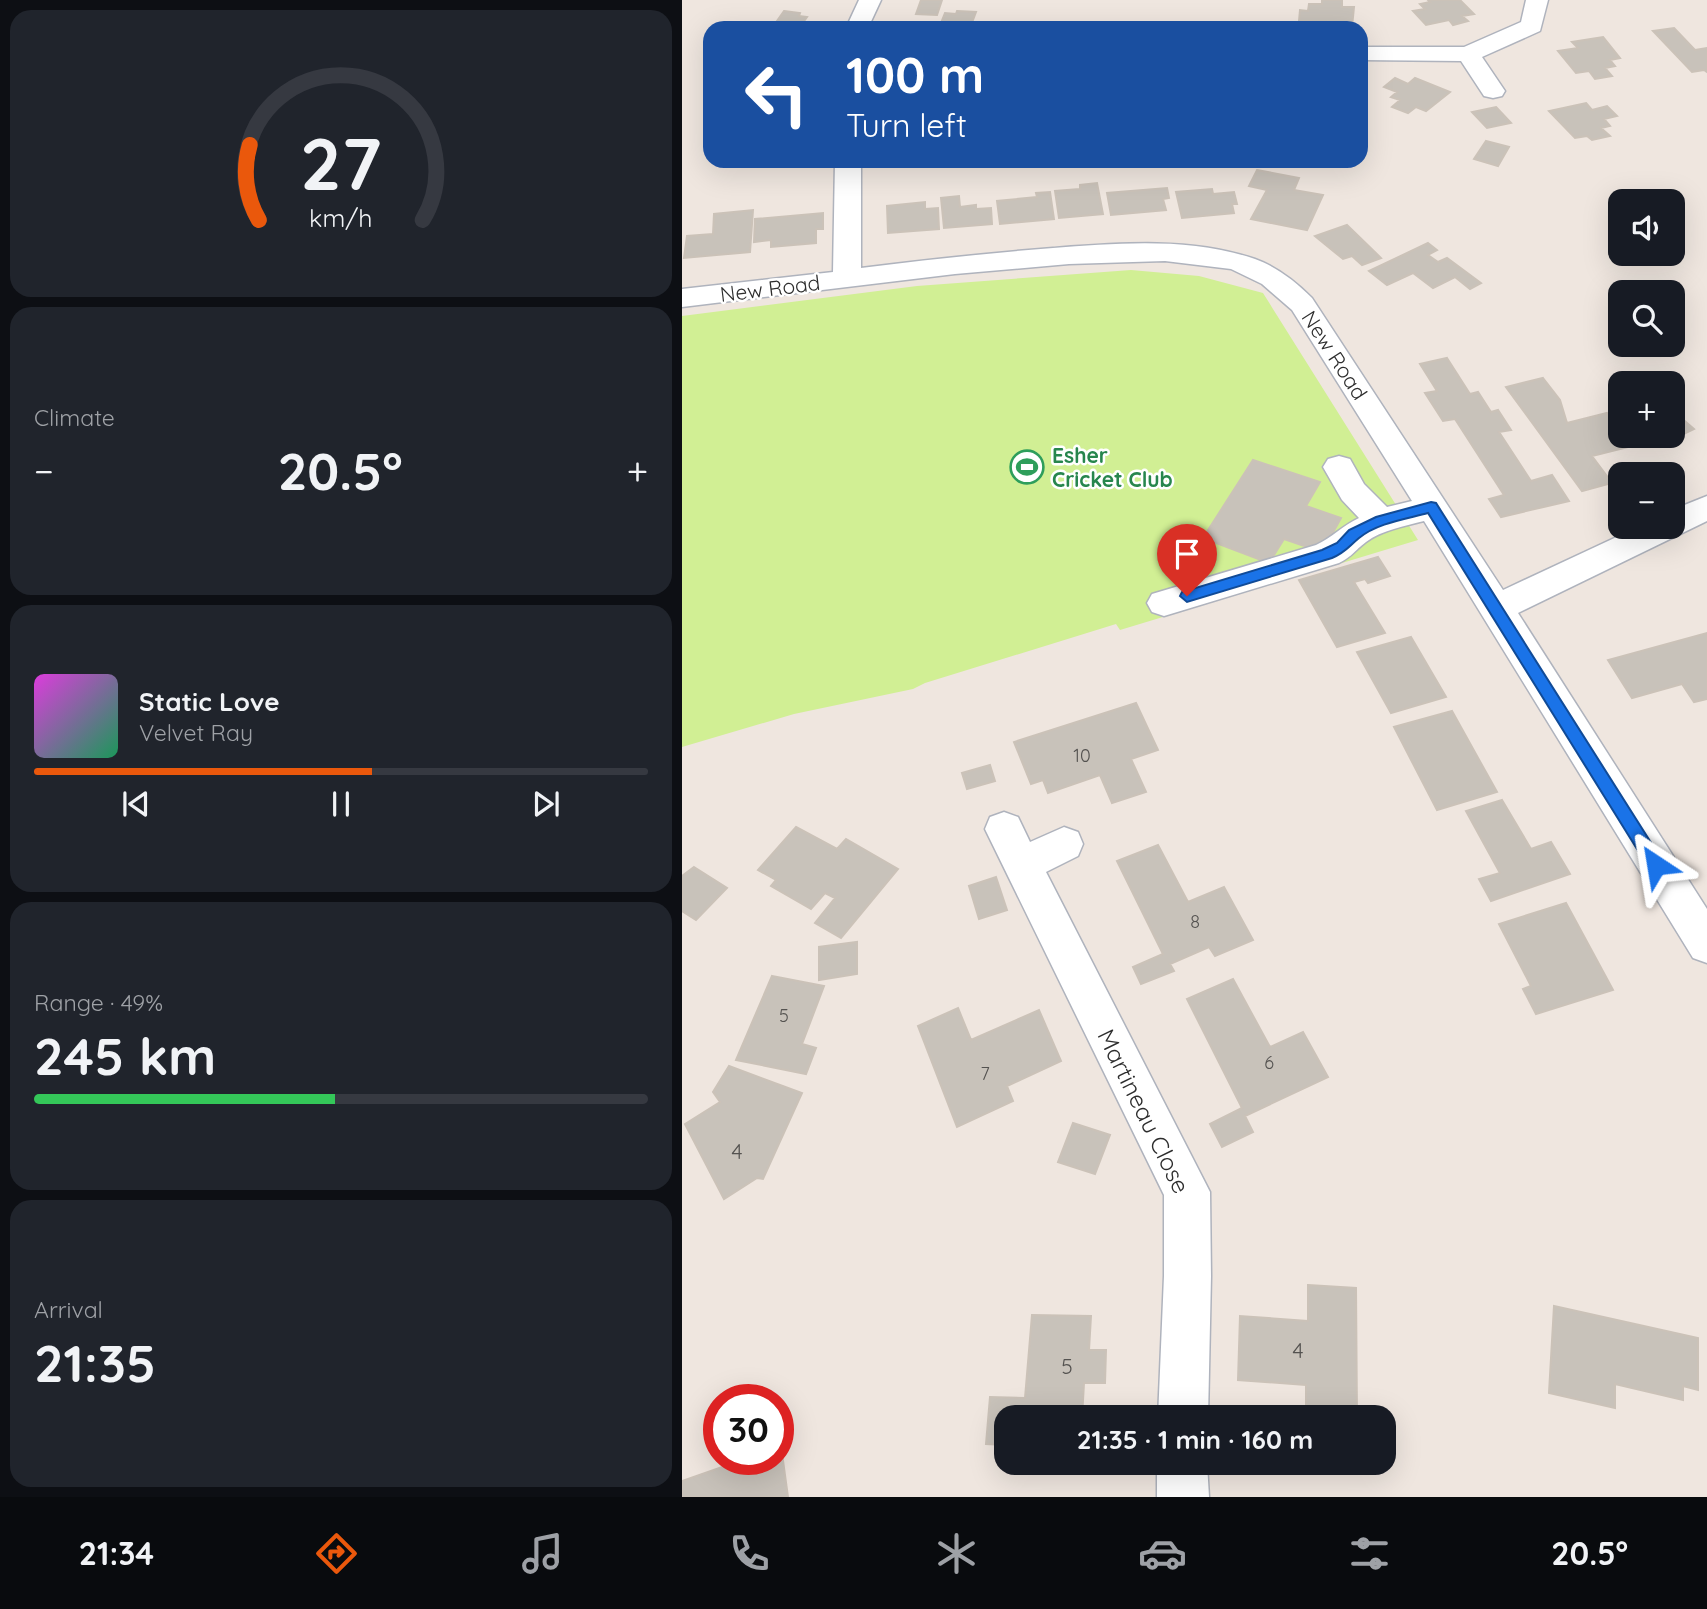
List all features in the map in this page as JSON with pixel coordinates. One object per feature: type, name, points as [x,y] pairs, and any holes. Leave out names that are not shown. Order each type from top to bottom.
[{"type":"street","points":[[860,21],[870,0]]},
{"type":"street","points":[[1368,54],[1468,54],[1532,26],[1537,0]]},
{"type":"street","points":[[1468,54],[1493,90]]},
{"type":"street","points":[[847,278],[848,168]]},
{"type":"street","name":"New Road","points":[[682,298],[1010,260],[1124,253],[1210,257],[1264,272],[1302,304],[1497,608],[1706,945]]},
{"type":"street","points":[[1339,467],[1353,492],[1381,521]]},
{"type":"street","points":[[1164,603],[1327,554],[1342,547],[1354,534],[1381,521],[1431,507]]},
{"type":"street","points":[[1685,518],[1706,507]]},
{"type":"street","points":[[1497,608],[1642,539]]},
{"type":"street","name":"Martineau Close","points":[[1064,844],[1013,847],[1187,1192],[1190,1252],[1185,1312],[1183,1405]]},
{"type":"street","points":[[1182,1475],[1183,1497]]},
{"type":"green space","name":"Esher Cricket Club","points":[[1131,270],[1199,276],[1263,293],[1418,540],[1120,630],[1116,624],[913,689],[794,714],[682,747],[682,316],[917,286]]},
{"type":"building","points":[[921,0],[942,0],[937,15],[916,14]]},
{"type":"building","points":[[1322,0],[1342,0],[1342,7],[1354,7],[1353,21],[1299,21],[1300,10],[1308,11],[1309,4],[1322,4]]},
{"type":"building","points":[[1428,0],[1460,0],[1474,14],[1462,16],[1468,21],[1453,25],[1449,20],[1426,25],[1413,11],[1425,9],[1420,4],[1430,2]]},
{"type":"building","points":[[784,11],[800,13],[799,16],[807,17],[804,21],[777,21]]},
{"type":"building","points":[[957,11],[976,12],[973,21],[942,21],[945,13],[956,14]]},
{"type":"building","points":[[1674,28],[1695,50],[1707,48],[1707,72],[1692,72],[1653,31]]},
{"type":"building","points":[[1603,37],[1620,58],[1610,60],[1615,66],[1605,68],[1612,76],[1595,79],[1589,71],[1576,73],[1558,51],[1578,48],[1572,42]]},
{"type":"building","points":[[1395,78],[1408,84],[1415,78],[1450,92],[1426,111],[1416,107],[1408,113],[1392,107],[1400,100],[1391,97],[1397,92],[1384,87]]},
{"type":"building","points":[[1586,103],[1592,110],[1607,106],[1617,116],[1604,119],[1610,126],[1601,128],[1610,136],[1592,140],[1587,136],[1575,138],[1549,111]]},
{"type":"building","points":[[1496,107],[1511,123],[1487,128],[1472,112]]},
{"type":"building","points":[[1486,141],[1509,147],[1498,166],[1474,159]]},
{"type":"building","points":[[1257,170],[1299,178],[1294,190],[1323,195],[1307,230],[1251,219],[1267,190],[1249,186]]},
{"type":"building","points":[[1097,183],[1103,214],[1059,218],[1055,191],[1080,189],[1080,185]]},
{"type":"building","points":[[1167,188],[1169,198],[1163,199],[1166,210],[1111,215],[1107,193]]},
{"type":"building","points":[[1212,189],[1213,194],[1234,192],[1237,204],[1232,204],[1234,213],[1182,218],[1176,192]]},
{"type":"building","points":[[1050,192],[1054,219],[1000,224],[997,201],[1037,197],[1036,193]]},
{"type":"building","points":[[959,196],[960,207],[976,205],[976,209],[991,208],[992,224],[944,228],[941,198]]},
{"type":"building","points":[[925,202],[925,209],[938,208],[939,229],[888,233],[887,206]]},
{"type":"building","points":[[753,210],[750,252],[684,258],[687,236],[713,234],[714,214]]},
{"type":"building","points":[[823,213],[823,229],[816,229],[816,243],[771,247],[771,240],[754,242],[755,219]]},
{"type":"building","points":[[1347,225],[1381,258],[1362,265],[1352,256],[1343,259],[1315,236]]},
{"type":"building","points":[[1428,243],[1437,250],[1428,255],[1438,262],[1447,258],[1481,283],[1470,289],[1455,277],[1433,288],[1413,273],[1387,285],[1369,271]]},
{"type":"building","points":[[1447,358],[1470,394],[1478,392],[1491,412],[1498,410],[1511,430],[1499,432],[1531,481],[1552,475],[1569,501],[1501,517],[1489,499],[1504,495],[1455,419],[1443,421],[1425,393],[1437,391],[1420,364]]},
{"type":"building","points":[[1543,378],[1560,400],[1567,423],[1607,413],[1608,448],[1624,448],[1592,456],[1608,478],[1608,484],[1582,491],[1506,387]]},
{"type":"building","points":[[1685,421],[1694,429],[1685,433]]},
{"type":"building","points":[[1253,460],[1320,482],[1306,506],[1341,518],[1322,552],[1284,539],[1269,563],[1203,538]]},
{"type":"building","points":[[1378,557],[1390,576],[1368,583],[1365,579],[1354,582],[1385,633],[1337,647],[1299,580]]},
{"type":"building","points":[[1707,633],[1707,699],[1694,702],[1682,684],[1632,698],[1608,660]]},
{"type":"building","points":[[1411,637],[1446,697],[1391,713],[1357,652]]},
{"type":"building","points":[[1136,703],[1158,750],[1131,759],[1146,792],[1112,803],[1100,775],[1048,793],[1043,780],[1031,784],[1014,742]]},
{"type":"building","points":[[1452,711],[1497,792],[1437,810],[1394,727]]},
{"type":"building","points":[[990,765],[995,781],[967,789],[962,773]]},
{"type":"building","points":[[1502,800],[1531,849],[1551,842],[1570,874],[1491,901],[1479,879],[1500,873],[1466,811]]},
{"type":"building","points":[[796,827],[837,849],[846,839],[898,869],[841,938],[815,923],[835,898],[825,893],[811,909],[771,886],[776,880],[758,870]]},
{"type":"building","points":[[1158,845],[1188,902],[1224,887],[1253,940],[1215,956],[1209,947],[1170,964],[1174,971],[1141,984],[1133,967],[1163,954],[1117,861]]},
{"type":"building","points":[[694,867],[727,888],[696,920],[682,911],[682,876]]},
{"type":"building","points":[[996,877],[1007,910],[979,919],[969,886]]},
{"type":"building","points":[[1566,903],[1613,990],[1536,1014],[1523,989],[1531,986],[1499,924]]},
{"type":"building","points":[[857,942],[857,974],[819,980],[819,947]]},
{"type":"building","points":[[772,976],[824,986],[802,1044],[816,1048],[806,1074],[736,1060]]},
{"type":"building","points":[[1233,979],[1270,1047],[1303,1032],[1328,1077],[1245,1116],[1253,1132],[1222,1147],[1210,1124],[1242,1108],[1187,999]]},
{"type":"building","points":[[958,1008],[971,1040],[1039,1010],[1061,1061],[1007,1086],[1013,1101],[957,1127],[918,1026]]},
{"type":"building","points":[[729,1066],[802,1093],[763,1179],[757,1178],[724,1199],[685,1124],[720,1102],[713,1092]]},
{"type":"building","points":[[1073,1123],[1110,1135],[1095,1174],[1058,1162]]},
{"type":"building","points":[[1308,1285],[1356,1288],[1357,1405],[1306,1405],[1306,1385],[1238,1380],[1240,1316],[1308,1321]]},
{"type":"building","points":[[1554,1306],[1698,1338],[1698,1390],[1683,1386],[1683,1400],[1615,1384],[1615,1408],[1549,1393]]},
{"type":"building","points":[[1032,1315],[1091,1316],[1089,1350],[1106,1350],[1105,1383],[1084,1383],[1083,1405],[994,1405],[994,1444],[986,1444],[990,1397],[1025,1398]]},
{"type":"building","points":[[703,1474],[785,1475],[788,1497],[682,1497],[682,1481]]},
{"type":"place","name":"Esher Cricket Club","points":[[1027,467]]},
{"type":"route","points":[[1187,596],[1327,554],[1342,547],[1354,534],[1381,521],[1431,507],[1497,608],[1656,865]]}]
